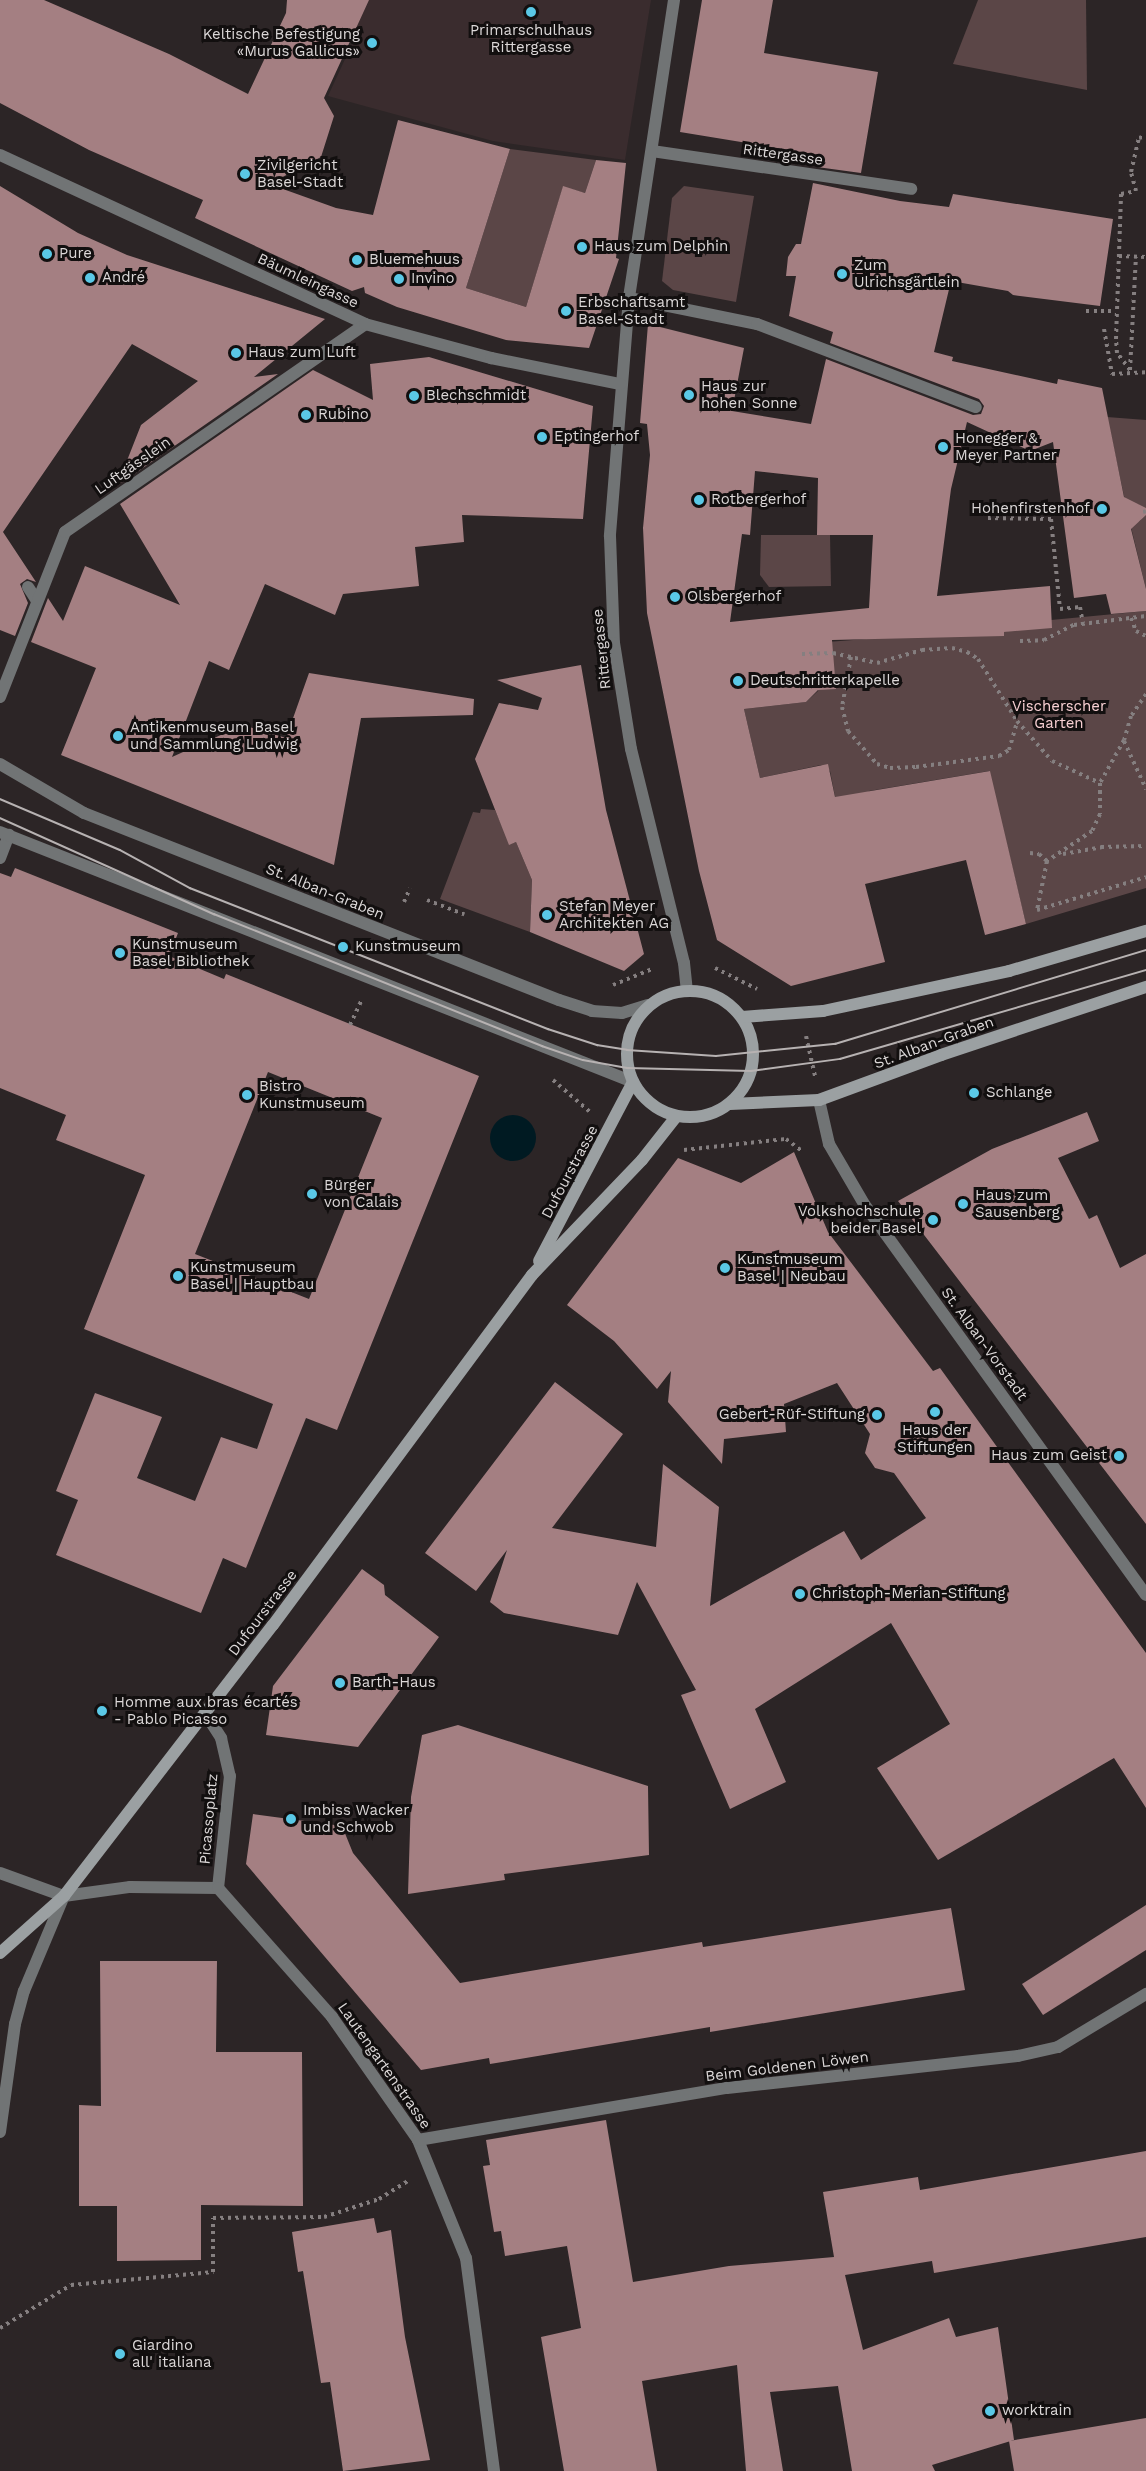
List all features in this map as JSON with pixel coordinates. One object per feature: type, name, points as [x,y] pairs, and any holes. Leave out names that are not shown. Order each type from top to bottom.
[{"type":"main road","points":[[742,1017],[800,1016],[1009,971],[1146,931]]},
{"type":"main road","name":"St. Alban-Graben","points":[[730,1104],[819,1100],[941,1054],[1146,987]]},
{"type":"main road","points":[[687,990],[717,998],[742,1017],[754,1054],[743,1090],[730,1104],[713,1114],[676,1116],[643,1098],[628,1068],[628,1040],[635,1021],[648,1005],[666,995],[687,990]]},
{"type":"main road","name":"Dufourstrasse","points":[[532,1275],[633,1082]]},
{"type":"main road","name":"Dufourstrasse","points":[[0,1953],[64,1896],[205,1713],[532,1275],[642,1160],[676,1116]]},
{"type":"street","name":"Rittergasse","points":[[674,0],[629,298],[620,384],[610,536],[614,643],[631,749],[684,963],[687,990]]},
{"type":"street","name":"Rittergasse","points":[[652,151],[911,189]]},
{"type":"street","name":"Bäumleingasse","points":[[0,155],[365,324],[491,358],[620,384]]},
{"type":"street","points":[[629,298],[758,324],[976,408]]},
{"type":"street","name":"Luftgässlein","points":[[0,697],[65,532],[365,324]]},
{"type":"street","points":[[28,587],[37,601]]},
{"type":"street","name":"St. Alban-Graben","points":[[0,764],[84,813],[559,1000],[592,1011],[622,1013],[648,1005]]},
{"type":"street","points":[[0,858],[5,834],[633,1082]]},
{"type":"street","name":"St. Alban-Vorstadt","points":[[819,1100],[829,1144],[864,1204],[1146,1595]]},
{"type":"street","name":"Picassoplatz","points":[[64,1896],[130,1887],[218,1888],[230,1776],[221,1738],[205,1713]]},
{"type":"street","points":[[0,1873],[64,1896],[24,1991],[15,2024],[0,2132]]},
{"type":"street","name":"Lautengartenstrasse","points":[[218,1888],[332,2017],[418,2140],[466,2258],[494,2471]]},
{"type":"street","name":"Beim Goldenen Löwen","points":[[418,2140],[727,2088],[1018,2056],[1058,2047],[1146,1994]]},
{"type":"path","points":[[1130,370],[1117,353],[1116,311],[1121,195],[1136,191],[1131,172],[1139,138],[1146,136]]},
{"type":"path","points":[[1119,256],[1146,257]]},
{"type":"path","points":[[1130,370],[1136,256]]},
{"type":"path","points":[[1086,311],[1116,311]]},
{"type":"path","points":[[1104,329],[1112,374],[1130,370],[1146,372]]},
{"type":"path","points":[[988,518],[1051,519],[1060,609],[1080,607],[1083,624]]},
{"type":"path","points":[[1020,641],[1044,640],[1065,628],[1083,624],[1146,616]]},
{"type":"path","points":[[1131,618],[1136,630],[1146,636]]},
{"type":"path","points":[[802,654],[833,653],[877,663],[922,650],[952,648],[967,652],[990,674],[1017,721],[1052,761],[1100,783]]},
{"type":"path","points":[[851,657],[842,707],[848,731],[877,764],[890,768],[916,767],[999,756],[1009,750],[1017,721]]},
{"type":"path","points":[[1047,861],[1061,854],[1092,831],[1100,813],[1100,783],[1124,740],[1131,716],[1146,694]]},
{"type":"path","points":[[1124,740],[1146,789]]},
{"type":"path","points":[[1061,854],[1101,847],[1146,846]]},
{"type":"path","points":[[1030,853],[1039,854],[1047,861]]},
{"type":"path","points":[[1047,861],[1038,910],[1146,877]]},
{"type":"path","points":[[404,902],[410,888]]},
{"type":"path","points":[[428,900],[464,914]]},
{"type":"path","points":[[446,907],[449,902]]},
{"type":"path","points":[[612,986],[652,969]]},
{"type":"path","points":[[800,1016],[819,1100]]},
{"type":"path","points":[[674,1151],[786,1139],[807,1155]]},
{"type":"path","points":[[0,2328],[70,2285],[213,2272],[213,2218],[324,2217],[379,2199],[429,2168]]},
{"type":"shaded area","points":[[287,0],[651,0],[625,160],[493,141],[328,96],[358,31]]},
{"type":"green space","points":[[978,0],[1086,0],[1087,90],[953,64]]},
{"type":"green space","points":[[510,149],[596,160],[585,193],[563,187],[526,307],[466,288]]},
{"type":"green space","points":[[684,186],[754,196],[736,302],[673,290],[662,281],[672,198]]},
{"type":"green space","points":[[1107,417],[1146,420],[1146,589],[1130,523],[1140,521],[1144,513],[1138,504],[1126,505]]},
{"type":"green space","points":[[761,535],[830,535],[831,586],[769,587],[760,575]]},
{"type":"green space","name":"Vischerscher Garten","points":[[1146,611],[1146,888],[1026,924],[989,771],[869,791],[844,842],[830,771],[821,765],[760,778],[744,709],[806,702],[818,691],[817,674],[801,644],[905,636],[1004,636],[1004,632],[1051,620]]},
{"type":"green space","points":[[481,809],[495,810],[510,844],[516,842],[532,880],[530,932],[440,899],[473,812],[480,813]]},
{"type":"water","points":[[513,1115],[529,1122],[536,1138],[529,1154],[513,1161],[497,1154],[490,1138],[497,1122]]},
{"type":"building","points":[[0,0],[44,0],[169,54],[248,94],[286,13],[287,0],[369,0],[324,98],[334,116],[321,157],[269,184],[336,208],[373,215],[398,120],[510,149],[466,288],[526,307],[563,186],[585,193],[596,160],[626,163],[616,258],[619,259],[589,348],[506,340],[397,307],[365,293],[364,287],[352,291],[195,218],[203,200],[89,150],[0,103]]},
{"type":"building","points":[[702,0],[773,0],[764,53],[878,72],[861,173],[817,167],[820,155],[680,132]]},
{"type":"building","points":[[813,183],[900,201],[949,207],[953,194],[1113,219],[1100,306],[1013,295],[1008,291],[951,281],[934,352],[953,357],[952,361],[1057,384],[1058,379],[1102,388],[1124,497],[1146,508],[1146,515],[1131,529],[1146,589],[1146,611],[1111,614],[1106,594],[1074,598],[1053,442],[1030,451],[967,422],[951,489],[937,596],[1050,586],[1052,628],[1004,632],[1004,636],[832,640],[836,689],[818,690],[806,702],[744,709],[760,778],[828,764],[835,797],[990,771],[1026,924],[985,935],[966,860],[865,884],[885,962],[791,986],[717,940],[699,871],[647,613],[643,528],[650,455],[647,424],[640,423],[648,324],[744,348],[732,411],[811,424],[826,359],[973,415],[981,414],[984,406],[979,399],[830,343],[833,332],[789,316],[796,276],[786,276],[788,257],[796,244],[801,244]],"holes":[[[755,471],[818,478],[817,535],[873,535],[869,608],[730,622],[742,534],[750,535]]]},
{"type":"building","points":[[0,186],[78,233],[127,255],[325,319],[254,377],[278,374],[117,486],[141,425],[198,381],[132,344],[3,532],[36,582],[27,579],[20,584],[28,603],[15,636],[0,630]]},
{"type":"building","points":[[429,357],[593,406],[583,519],[462,515],[464,542],[415,547],[419,586],[343,594],[335,615],[265,584],[229,670],[209,661],[172,757],[243,725],[286,738],[309,673],[474,699],[473,715],[361,718],[334,865],[61,755],[96,668],[31,642],[48,598],[63,621],[85,566],[180,605],[120,504],[313,370],[373,400],[370,364]]},
{"type":"building","points":[[581,665],[606,810],[644,954],[624,971],[530,932],[532,880],[516,842],[509,845],[475,759],[499,703],[538,710],[542,698],[497,680]]},
{"type":"building","name":"Kunstmuseum Basel | Hauptbau","points":[[15,868],[178,933],[169,956],[224,979],[226,974],[479,1076],[337,1430],[306,1418],[246,1568],[223,1558],[201,1613],[56,1555],[78,1500],[56,1491],[95,1393],[162,1417],[137,1478],[195,1501],[221,1437],[257,1449],[273,1404],[84,1329],[145,1175],[56,1140],[66,1115],[0,1088],[0,873],[11,877]],"holes":[[[268,1072],[382,1118],[309,1299],[195,1254]]]},
{"type":"building","points":[[1087,1112],[1099,1141],[1058,1158],[1089,1219],[1097,1215],[1120,1268],[1146,1254],[1146,1524],[898,1201],[992,1149]]},
{"type":"building","points":[[794,1152],[828,1232],[933,1371],[940,1368],[1146,1653],[1146,1808],[1114,1758],[938,1860],[877,1768],[950,1724],[891,1623],[755,1709],[786,1782],[730,1809],[681,1695],[696,1690],[637,1582],[618,1635],[504,1613],[490,1602],[507,1550],[476,1591],[425,1553],[555,1382],[623,1434],[552,1528],[656,1547],[663,1464],[719,1507],[710,1606],[844,1531],[861,1560],[926,1518],[894,1473],[875,1468],[865,1453],[870,1434],[837,1383],[784,1404],[786,1432],[724,1439],[722,1464],[668,1402],[671,1371],[657,1389],[614,1341],[567,1305],[678,1158],[741,1183]]},
{"type":"building","name":"Barth-Haus","points":[[362,1569],[384,1585],[385,1595],[439,1637],[358,1747],[266,1735],[273,1686]]},
{"type":"building","points":[[458,1725],[648,1786],[649,1855],[504,1874],[505,1880],[408,1894],[411,1797],[422,1735]]},
{"type":"building","points":[[253,1814],[342,1826],[353,1853],[460,1983],[702,1942],[703,1947],[951,1908],[965,1990],[710,2032],[710,2027],[490,2064],[489,2058],[421,2070],[246,1864]]},
{"type":"building","points":[[1146,1905],[1146,1950],[1043,2015],[1022,1984]]},
{"type":"building","points":[[100,1961],[217,1961],[216,2052],[302,2052],[303,2206],[201,2205],[201,2260],[117,2261],[117,2206],[79,2206],[79,2105],[101,2106]]},
{"type":"building","points":[[606,2120],[633,2282],[729,2266],[834,2257],[823,2192],[918,2177],[920,2190],[1146,2151],[1146,2237],[934,2273],[932,2261],[845,2275],[863,2350],[949,2318],[956,2337],[998,2327],[1014,2440],[932,2465],[935,2471],[852,2471],[838,2386],[770,2392],[783,2471],[746,2471],[737,2365],[642,2381],[657,2471],[564,2471],[541,2337],[581,2328],[567,2246],[505,2256],[501,2231],[494,2232],[483,2166],[490,2165],[486,2140]]},
{"type":"building","points":[[374,2218],[377,2233],[391,2230],[405,2337],[430,2460],[343,2471],[330,2382],[321,2383],[303,2271],[298,2272],[292,2232]]},
{"type":"building","points":[[1146,2418],[1146,2471],[1014,2471],[1009,2441]]},
{"type":"tram line","points":[[0,799],[120,850],[190,888],[548,1029],[597,1045],[627,1050],[716,1056],[835,1044],[1146,950]]},
{"type":"tram line","points":[[0,818],[214,914],[542,1046],[583,1060],[628,1068],[751,1071],[840,1059],[1146,970]]},
{"type":"place","name":"Primarschulhaus Rittergasse","points":[[531,12]]},
{"type":"place","name":"Keltische Befestigung «Murus Gallicus»","points":[[372,43]]},
{"type":"place","name":"Zivilgericht Basel-Stadt","points":[[245,174]]},
{"type":"place","name":"Haus zum Delphin","points":[[582,247]]},
{"type":"place","name":"Pure","points":[[47,254]]},
{"type":"place","name":"Bluemehuus","points":[[357,260]]},
{"type":"place","name":"Zum Ulrichsgärtlein","points":[[842,274]]},
{"type":"place","name":"André","points":[[90,278]]},
{"type":"place","name":"Invino","points":[[399,279]]},
{"type":"place","name":"Erbschaftsamt Basel-Stadt","points":[[566,311]]},
{"type":"place","name":"Haus zum Luft","points":[[236,353]]},
{"type":"place","name":"Haus zur hohen Sonne","points":[[689,395]]},
{"type":"place","name":"Blechschmidt","points":[[414,396]]},
{"type":"place","name":"Rubino","points":[[306,415]]},
{"type":"place","name":"Eptingerhof","points":[[542,437]]},
{"type":"place","name":"Honegger & Meyer Partner","points":[[943,447]]},
{"type":"place","name":"Rotbergerhof","points":[[699,500]]},
{"type":"place","name":"Hohenfirstenhof","points":[[1102,509]]},
{"type":"place","name":"Olsbergerhof","points":[[675,597]]},
{"type":"place","name":"Deutschritterkapelle","points":[[738,681]]},
{"type":"place","name":"Antikenmuseum Basel und Sammlung Ludwig","points":[[118,736]]},
{"type":"place","name":"Stefan Meyer Architekten AG","points":[[547,915]]},
{"type":"place","name":"Kunstmuseum","points":[[343,947]]},
{"type":"place","name":"Kunstmuseum Basel Bibliothek","points":[[120,953]]},
{"type":"place","name":"Schlange","points":[[974,1093]]},
{"type":"place","name":"Bistro Kunstmuseum","points":[[247,1095]]},
{"type":"place","name":"Bürger von Calais","points":[[312,1194]]},
{"type":"place","name":"Haus zum Sausenberg","points":[[963,1204]]},
{"type":"place","name":"Volkshochschule beider Basel","points":[[933,1220]]},
{"type":"place","name":"Kunstmuseum Basel | Neubau","points":[[725,1268]]},
{"type":"place","name":"Kunstmuseum Basel | Hauptbau","points":[[178,1276]]},
{"type":"place","name":"Haus der Stiftungen","points":[[935,1412]]},
{"type":"place","name":"Gebert-Rüf-Stiftung","points":[[877,1415]]},
{"type":"place","name":"Haus zum Geist","points":[[1119,1456]]},
{"type":"place","name":"Christoph-Merian-Stiftung","points":[[800,1594]]},
{"type":"place","name":"Barth-Haus","points":[[340,1683]]},
{"type":"place","name":"Homme aux bras écartés - Pablo Picasso","points":[[102,1711]]},
{"type":"place","name":"Imbiss Wacker und Schwob","points":[[291,1819]]},
{"type":"place","name":"Giardino all' italiana","points":[[120,2354]]},
{"type":"place","name":"worktrain","points":[[990,2411]]}]
